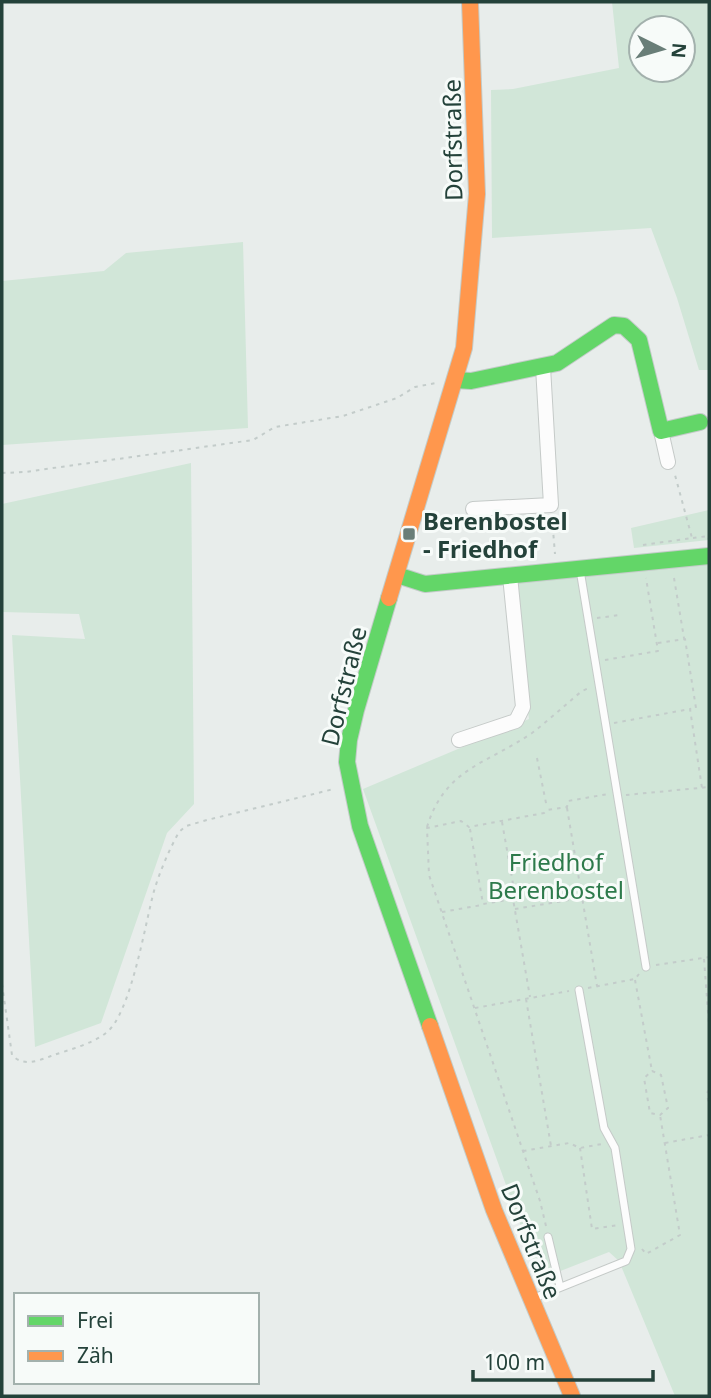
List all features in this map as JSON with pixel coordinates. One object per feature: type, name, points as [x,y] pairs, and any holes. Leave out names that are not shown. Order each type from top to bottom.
[{"type":"street","name":"Dorfstraße","points":[[470,2],[477,194],[464,348],[351,730],[347,762],[360,826],[494,1210],[572,1396]]},
{"type":"street","points":[[455,380],[471,381],[557,363],[614,325],[624,326],[639,340],[668,462]]},
{"type":"street","points":[[473,509],[551,505],[543,367]]},
{"type":"street","points":[[660,431],[700,422]]},
{"type":"street","points":[[397,575],[425,584],[709,556]]},
{"type":"street","points":[[459,740],[516,721],[523,707],[510,576]]},
{"type":"lane","points":[[580,570],[646,967]]},
{"type":"lane","points":[[530,1299],[626,1261],[631,1249],[615,1148],[604,1128],[579,989]]},
{"type":"lane","points":[[548,1237],[560,1287]]},
{"type":"path","points":[[2,472],[25,472],[253,440],[275,428],[343,416],[397,398],[415,387],[455,380]]},
{"type":"path","points":[[668,462],[673,468],[692,538]]},
{"type":"path","points":[[551,505],[559,572]]},
{"type":"path","points":[[595,662],[658,651],[643,544],[708,536],[709,540]]},
{"type":"path","points":[[606,724],[696,708],[674,575]]},
{"type":"path","points":[[588,619],[620,615]]},
{"type":"path","points":[[657,643],[685,639]]},
{"type":"path","points":[[548,1237],[540,1201],[429,875],[427,828],[433,808],[444,790],[462,774],[533,732],[582,691],[599,684]]},
{"type":"path","points":[[690,709],[702,788]]},
{"type":"path","points":[[537,758],[547,810]]},
{"type":"path","points":[[2,984],[12,1055],[20,1062],[47,1058],[105,1034],[115,1023],[126,999],[155,889],[179,832],[186,826],[207,820],[350,785]]},
{"type":"path","points":[[597,986],[568,801],[618,794],[709,787],[709,790]]},
{"type":"path","points":[[469,827],[567,807]]},
{"type":"path","points":[[427,828],[461,821],[469,827],[483,904]]},
{"type":"path","points":[[502,821],[551,1146]]},
{"type":"path","points":[[515,909],[582,897]]},
{"type":"path","points":[[441,912],[513,899]]},
{"type":"path","points":[[646,967],[709,957]]},
{"type":"path","points":[[704,958],[709,1025]]},
{"type":"path","points":[[474,1008],[635,979],[652,1071]]},
{"type":"path","points":[[652,1071],[644,1078],[650,1113],[660,1115]]},
{"type":"path","points":[[652,1071],[661,1075],[666,1097],[668,1108],[660,1115]]},
{"type":"path","points":[[709,1090],[709,1106]]},
{"type":"path","points":[[646,1254],[680,1235],[660,1115]]},
{"type":"path","points":[[664,1143],[709,1135]]},
{"type":"path","points":[[522,1151],[569,1143],[580,1148],[611,1142]]},
{"type":"path","points":[[580,1148],[592,1229],[628,1224]]},
{"type":"green space","points":[[612,2],[709,2],[709,370],[699,370],[677,298],[651,228],[492,238],[491,90],[513,89],[619,68]]},
{"type":"green space","points":[[243,242],[248,428],[2,445],[2,281],[104,271],[126,253]]},
{"type":"green space","points":[[191,463],[194,804],[167,833],[101,1023],[35,1047],[12,635],[85,639],[79,614],[2,612],[2,504]]},
{"type":"green space","points":[[709,510],[709,540],[634,548],[631,528]]},
{"type":"green space","name":"Friedhof Berenbostel","points":[[709,556],[709,1396],[675,1396],[619,1261],[609,1252],[540,1279],[363,789],[529,719],[510,576]]},
{"type":"traffic: fast","points":[[455,380],[471,381],[557,363],[614,325],[624,326],[639,340],[661,431],[700,422]]},
{"type":"traffic: fast","points":[[397,575],[425,584],[709,556]]},
{"type":"traffic: fast","points":[[389,598],[356,710],[347,762],[360,826],[430,1026]]},
{"type":"traffic: slow","points":[[389,598],[464,348],[477,194],[470,2]]},
{"type":"traffic: slow","points":[[430,1026],[494,1210],[572,1396]]},
{"type":"place","name":"Berenbostel - Friedhof","points":[[409,534]]}]
